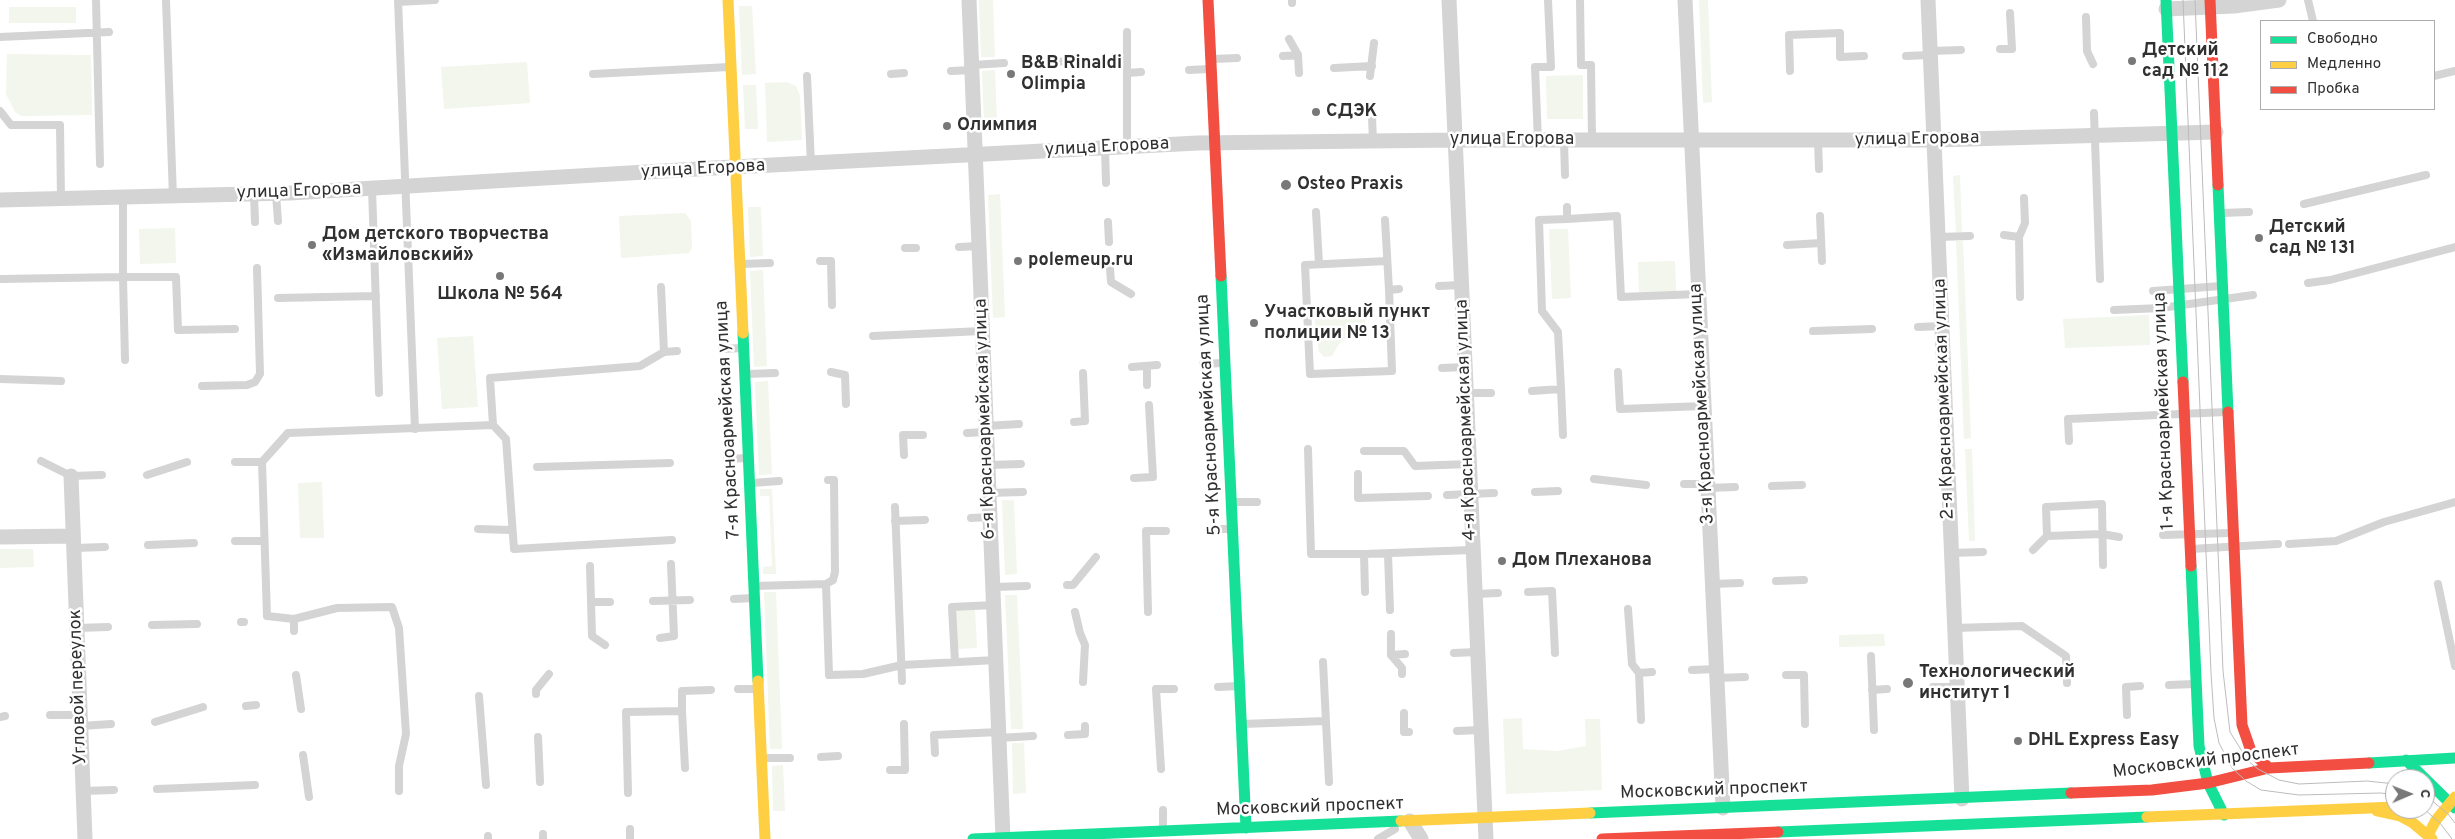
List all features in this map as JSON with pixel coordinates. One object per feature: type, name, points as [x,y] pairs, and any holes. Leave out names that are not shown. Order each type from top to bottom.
[{"type":"main road","name":"7-я Красноармейская улица","points":[[728,0],[766,839]]},
{"type":"main road","name":"5-я Красноармейская улица","points":[[1208,0],[1246,833]]},
{"type":"main road","points":[[2210,4],[2242,725],[2244,739],[2251,751],[2269,768]]},
{"type":"main road","name":"1-я Красноармейская улица","points":[[2166,5],[2188,549],[2199,746],[2208,783],[2224,815]]},
{"type":"main road","name":"Московский проспект","points":[[973,839],[1164,831],[1246,833],[1410,821],[1962,803],[2152,790],[2208,783],[2269,768],[2455,758]]},
{"type":"main road","points":[[2406,760],[2454,803]]},
{"type":"main road","points":[[2435,804],[2454,803]]},
{"type":"main road","points":[[2352,810],[2387,812],[2414,823],[2430,837],[2436,820],[2454,803]]},
{"type":"main road","points":[[1602,839],[1664,838],[1724,830],[1750,836],[1830,834],[1898,827],[1945,829],[1962,820],[2224,815],[2385,808]]},
{"type":"street","name":"6-я Красноармейская улица","points":[[969,0],[1003,838]]},
{"type":"street","name":"4-я Красноармейская улица","points":[[1449,0],[1486,839]]},
{"type":"street","name":"3-я Красноармейская улица","points":[[1684,0],[1723,812]]},
{"type":"street","name":"2-я Красноармейская улица","points":[[1928,0],[1962,803]]},
{"type":"street","points":[[2166,5],[2279,0]]},
{"type":"street","name":"улица Егорова","points":[[0,200],[276,194],[405,188],[736,167],[1105,147],[1215,143],[1456,140],[1934,140],[2216,132]]},
{"type":"street","name":"Угловой переулок","points":[[71,476],[85,839]]},
{"type":"street","points":[[0,537],[74,542]]},
{"type":"street","points":[[1410,821],[1421,839]]},
{"type":"lane","points":[[96,0],[100,164]]},
{"type":"lane","points":[[166,0],[173,197]]},
{"type":"lane","points":[[415,429],[398,1],[435,0]]},
{"type":"lane","points":[[1538,141],[1536,68],[1551,67],[1548,0]]},
{"type":"lane","points":[[1580,0],[1581,65],[1591,65],[1592,140]]},
{"type":"lane","points":[[2308,0],[2313,20]]},
{"type":"lane","points":[[2000,49],[2012,49],[2010,13]]},
{"type":"lane","points":[[2086,17],[2087,51],[2093,64]]},
{"type":"lane","points":[[157,30],[167,30]]},
{"type":"lane","points":[[0,37],[109,32]]},
{"type":"lane","points":[[1127,32],[1128,146]]},
{"type":"lane","points":[[1790,71],[1789,35],[1840,33],[1840,57],[1864,56]]},
{"type":"lane","points":[[1290,39],[1298,55],[1299,73]]},
{"type":"lane","points":[[1370,76],[1374,43]]},
{"type":"lane","points":[[1906,56],[1961,50]]},
{"type":"lane","points":[[1282,56],[1298,55]]},
{"type":"lane","points":[[1189,70],[1237,58]]},
{"type":"lane","points":[[1043,62],[1084,61]]},
{"type":"lane","points":[[951,71],[1004,63]]},
{"type":"lane","points":[[1334,68],[1372,66]]},
{"type":"lane","points":[[593,74],[731,67]]},
{"type":"lane","points":[[2435,76],[2455,71]]},
{"type":"lane","points":[[1126,73],[1141,72]]},
{"type":"lane","points":[[891,74],[904,73]]},
{"type":"lane","points":[[807,76],[811,164]]},
{"type":"lane","points":[[0,111],[11,125],[60,125],[61,199]]},
{"type":"lane","points":[[2094,113],[2100,279]]},
{"type":"lane","points":[[1372,117],[1373,141]]},
{"type":"lane","points":[[1564,141],[1565,174]]},
{"type":"lane","points":[[1818,141],[1819,169]]},
{"type":"lane","points":[[1105,147],[1106,183]]},
{"type":"lane","points":[[2304,204],[2426,175]]},
{"type":"lane","points":[[372,189],[379,393]]},
{"type":"lane","points":[[254,194],[255,222]]},
{"type":"lane","points":[[276,194],[278,221]]},
{"type":"lane","points":[[123,198],[125,360]]},
{"type":"lane","points":[[2020,297],[2018,236],[2024,223],[2024,198]]},
{"type":"lane","points":[[1566,207],[1567,219]]},
{"type":"lane","points":[[1316,212],[1319,264]]},
{"type":"lane","points":[[2219,214],[2249,212]]},
{"type":"lane","points":[[1563,435],[1558,332],[1542,311],[1539,220],[1617,216],[1621,297],[1698,294]]},
{"type":"lane","points":[[1820,216],[1822,261]]},
{"type":"lane","points":[[1385,220],[1392,371]]},
{"type":"lane","points":[[1108,222],[1109,242]]},
{"type":"lane","points":[[2004,235],[2018,236]]},
{"type":"lane","points":[[1938,237],[1970,236]]},
{"type":"lane","points":[[1787,244],[1821,243]]},
{"type":"lane","points":[[959,247],[979,246]]},
{"type":"lane","points":[[2308,283],[2330,280],[2455,247]]},
{"type":"lane","points":[[905,248],[916,248]]},
{"type":"lane","points":[[820,261],[831,261],[832,305]]},
{"type":"lane","points":[[1387,261],[1305,265],[1310,374],[1402,370]]},
{"type":"lane","points":[[740,264],[770,263]]},
{"type":"lane","points":[[202,386],[247,385],[255,382],[260,374],[257,268]]},
{"type":"lane","points":[[1110,268],[1111,282],[1131,294]]},
{"type":"lane","points":[[0,279],[123,276],[176,277],[178,330],[235,329]]},
{"type":"lane","points":[[1439,286],[1462,285]]},
{"type":"lane","points":[[2153,291],[2222,286]]},
{"type":"lane","points":[[661,287],[664,352]]},
{"type":"lane","points":[[1389,290],[1399,289]]},
{"type":"lane","points":[[2114,310],[2178,305],[2252,295]]},
{"type":"lane","points":[[278,298],[376,296]]},
{"type":"lane","points":[[1918,327],[1942,326]]},
{"type":"lane","points":[[1813,331],[1872,329]]},
{"type":"lane","points":[[873,336],[982,331]]},
{"type":"lane","points":[[722,349],[744,348]]},
{"type":"lane","points":[[672,540],[514,549],[511,530],[506,438],[493,425],[490,378],[640,366],[664,352],[677,352]]},
{"type":"lane","points":[[1203,364],[1225,363]]},
{"type":"lane","points":[[1132,367],[1157,365]]},
{"type":"lane","points":[[1147,366],[1147,385]]},
{"type":"lane","points":[[1442,368],[1465,367]]},
{"type":"lane","points":[[831,372],[845,375],[846,404]]},
{"type":"lane","points":[[1618,372],[1620,409],[1704,406]]},
{"type":"lane","points":[[745,375],[775,373]]},
{"type":"lane","points":[[1074,422],[1085,421],[1083,373]]},
{"type":"lane","points":[[0,379],[61,380]]},
{"type":"lane","points":[[1532,391],[1561,389]]},
{"type":"lane","points":[[1466,393],[1491,393]]},
{"type":"lane","points":[[1134,478],[1153,477],[1149,405]]},
{"type":"lane","points":[[2069,440],[2068,419],[2228,412]]},
{"type":"lane","points":[[967,433],[1020,424]]},
{"type":"lane","points":[[399,791],[398,766],[406,734],[399,628],[391,604],[337,608],[294,619],[267,616],[263,541],[262,462],[288,433],[493,425]]},
{"type":"lane","points":[[904,455],[903,435],[923,435]]},
{"type":"lane","points":[[1308,448],[1305,501],[1311,554],[1388,554],[1472,550]]},
{"type":"lane","points":[[1364,451],[1404,451],[1415,466],[1469,464]]},
{"type":"lane","points":[[728,459],[748,458]]},
{"type":"lane","points":[[41,461],[71,476],[102,475]]},
{"type":"lane","points":[[147,475],[187,462]]},
{"type":"lane","points":[[235,462],[262,462]]},
{"type":"lane","points":[[537,467],[670,463]]},
{"type":"lane","points":[[988,465],[1021,464]]},
{"type":"lane","points":[[1358,474],[1358,498],[1428,496]]},
{"type":"lane","points":[[1594,479],[1646,485]]},
{"type":"lane","points":[[754,586],[826,584],[833,580],[835,572],[834,480],[828,480]]},
{"type":"lane","points":[[750,483],[779,481]]},
{"type":"lane","points":[[1684,484],[1735,487]]},
{"type":"lane","points":[[1772,486],[1802,485]]},
{"type":"lane","points":[[1535,492],[1558,491]]},
{"type":"lane","points":[[989,493],[1023,492]]},
{"type":"lane","points":[[1448,494],[1494,492]]},
{"type":"lane","points":[[1231,502],[1257,502]]},
{"type":"lane","points":[[2289,544],[2336,542],[2384,522],[2455,502]]},
{"type":"lane","points":[[2048,536],[2046,506],[2102,504],[2103,564]]},
{"type":"lane","points":[[895,507],[902,681]]},
{"type":"lane","points":[[971,518],[990,516]]},
{"type":"lane","points":[[895,521],[925,520]]},
{"type":"lane","points":[[1211,529],[1232,528]]},
{"type":"lane","points":[[478,530],[511,530]]},
{"type":"lane","points":[[1148,612],[1146,531],[1166,531]]},
{"type":"lane","points":[[2163,535],[2233,532]]},
{"type":"lane","points":[[2033,550],[2048,536],[2102,534],[2119,537]]},
{"type":"lane","points":[[235,541],[263,541]]},
{"type":"lane","points":[[74,542],[105,547]]},
{"type":"lane","points":[[148,545],[194,543]]},
{"type":"lane","points":[[2188,549],[2278,544]]},
{"type":"lane","points":[[1951,553],[1983,552]]},
{"type":"lane","points":[[1364,554],[1365,592]]},
{"type":"lane","points":[[1388,554],[1390,610]]},
{"type":"lane","points":[[1067,585],[1073,585],[1096,557]]},
{"type":"lane","points":[[660,638],[674,636],[671,564]]},
{"type":"lane","points":[[590,566],[592,636],[605,645]]},
{"type":"lane","points":[[1776,581],[1804,580]]},
{"type":"lane","points":[[1712,584],[1740,583]]},
{"type":"lane","points":[[826,584],[829,674],[863,674],[902,665],[996,660]]},
{"type":"lane","points":[[2438,584],[2455,666]]},
{"type":"lane","points":[[993,587],[1027,586]]},
{"type":"lane","points":[[1528,592],[1552,591],[1555,653]]},
{"type":"lane","points":[[1474,594],[1498,593]]},
{"type":"lane","points":[[734,599],[755,598]]},
{"type":"lane","points":[[653,601],[690,600]]},
{"type":"lane","points":[[591,602],[610,602]]},
{"type":"lane","points":[[956,662],[952,607],[994,605]]},
{"type":"lane","points":[[1628,609],[1632,664],[1640,673],[1641,720]]},
{"type":"lane","points":[[1075,612],[1080,633],[1086,645],[1083,682]]},
{"type":"lane","points":[[294,619],[294,631]]},
{"type":"lane","points":[[152,625],[197,624]]},
{"type":"lane","points":[[1954,628],[2022,626],[2066,656],[2067,684]]},
{"type":"lane","points":[[77,628],[108,627]]},
{"type":"lane","points":[[1391,634],[1391,655],[1402,668],[1402,674]]},
{"type":"lane","points":[[1454,652],[1477,652]]},
{"type":"lane","points":[[1391,655],[1405,654]]},
{"type":"lane","points":[[1870,656],[1874,730]]},
{"type":"lane","points":[[1323,662],[1329,782]]},
{"type":"lane","points":[[1692,670],[1745,677]]},
{"type":"lane","points":[[1640,673],[1652,672]]},
{"type":"lane","points":[[536,694],[536,690],[549,674]]},
{"type":"lane","points":[[296,675],[301,709]]},
{"type":"lane","points":[[1786,676],[1804,675],[1805,724]]},
{"type":"lane","points":[[2169,685],[2195,684]]},
{"type":"lane","points":[[1218,687],[1240,686]]},
{"type":"lane","points":[[2127,715],[2126,687],[2140,686]]},
{"type":"lane","points":[[1933,688],[1957,687]]},
{"type":"lane","points":[[738,690],[759,689]]},
{"type":"lane","points":[[1161,769],[1156,689],[1174,689]]},
{"type":"lane","points":[[1872,690],[1887,689]]},
{"type":"lane","points":[[685,768],[682,691],[712,690]]},
{"type":"lane","points":[[479,696],[486,785]]},
{"type":"lane","points":[[246,706],[256,705]]},
{"type":"lane","points":[[155,722],[203,707]]},
{"type":"lane","points":[[628,792],[626,712],[682,711]]},
{"type":"lane","points":[[1404,713],[1404,732],[1408,732]]},
{"type":"lane","points":[[50,715],[112,724]]},
{"type":"lane","points":[[1242,724],[1326,721]]},
{"type":"lane","points":[[890,770],[905,770],[904,724]]},
{"type":"lane","points":[[1068,735],[1085,734],[1085,726]]},
{"type":"lane","points":[[1456,731],[1480,730]]},
{"type":"lane","points":[[935,753],[934,735],[1033,736]]},
{"type":"lane","points":[[538,737],[540,782]]},
{"type":"lane","points":[[303,755],[309,797]]},
{"type":"lane","points":[[820,757],[838,756]]},
{"type":"lane","points":[[762,758],[790,758]]},
{"type":"lane","points":[[157,789],[255,785]]},
{"type":"lane","points":[[83,791],[114,790]]},
{"type":"lane","points":[[1163,810],[1164,831]]},
{"type":"lane","points":[[1378,839],[1410,821]]},
{"type":"lane","points":[[1898,827],[1899,839]]},
{"type":"lane","points":[[630,829],[630,839]]},
{"type":"shaded area","points":[[979,0],[993,0],[995,57],[981,57]]},
{"type":"shaded area","points":[[1699,0],[1708,0],[1712,102],[1703,103]]},
{"type":"shaded area","points":[[739,6],[752,6],[756,74],[742,75]]},
{"type":"shaded area","points":[[9,7],[76,7],[76,23],[9,23]]},
{"type":"shaded area","points":[[7,54],[91,55],[92,115],[21,116],[15,112],[6,94]]},
{"type":"shaded area","points":[[527,62],[530,103],[444,109],[441,67]]},
{"type":"shaded area","points":[[995,70],[997,121],[984,122],[982,71]]},
{"type":"shaded area","points":[[1583,75],[1583,119],[1547,119],[1546,76]]},
{"type":"shaded area","points":[[787,82],[796,86],[800,96],[802,140],[767,142],[765,83]]},
{"type":"shaded area","points":[[743,85],[756,85],[758,129],[745,129]]},
{"type":"shaded area","points":[[1960,175],[1962,232],[1956,232],[1953,176]]},
{"type":"shaded area","points":[[1000,194],[1005,317],[993,318],[988,195]]},
{"type":"shaded area","points":[[748,207],[761,207],[763,256],[750,257]]},
{"type":"shaded area","points":[[685,213],[691,221],[692,248],[689,253],[621,258],[619,216]]},
{"type":"shaded area","points":[[175,228],[176,263],[140,264],[139,229]]},
{"type":"shaded area","points":[[1549,229],[1568,229],[1571,298],[1552,299]]},
{"type":"shaded area","points":[[1956,241],[1963,241],[1971,438],[1964,439]]},
{"type":"shaded area","points":[[1675,261],[1676,291],[1639,292],[1638,262]]},
{"type":"shaded area","points":[[763,270],[767,366],[754,367],[750,271]]},
{"type":"shaded area","points":[[1336,314],[1341,318],[1365,317],[1366,335],[1345,339],[1339,344],[1332,356],[1324,357],[1319,351],[1315,334],[1315,315]]},
{"type":"shaded area","points":[[2149,315],[2150,345],[2065,348],[2063,319]]},
{"type":"shaded area","points":[[473,336],[478,407],[442,409],[437,338]]},
{"type":"shaded area","points":[[768,381],[772,474],[759,475],[755,382]]},
{"type":"shaded area","points":[[1965,449],[1972,449],[1975,541],[1969,541]]},
{"type":"shaded area","points":[[322,482],[324,538],[300,538],[298,483]]},
{"type":"shaded area","points":[[760,489],[772,489],[776,574],[763,574],[763,567],[772,566],[769,496],[760,496]]},
{"type":"shaded area","points":[[1002,500],[1014,500],[1017,574],[1005,575]]},
{"type":"shaded area","points":[[0,549],[33,549],[34,567],[0,568]]},
{"type":"shaded area","points":[[764,592],[776,592],[782,749],[770,749]]},
{"type":"shaded area","points":[[1005,595],[1017,595],[1023,729],[1011,729]]},
{"type":"shaded area","points":[[975,609],[977,648],[957,649],[955,610]]},
{"type":"shaded area","points":[[1884,634],[1885,646],[1839,647],[1839,635]]},
{"type":"shaded area","points":[[1522,718],[1523,749],[1557,751],[1586,746],[1585,719],[1600,719],[1602,790],[1506,794],[1503,719]]},
{"type":"shaded area","points":[[1012,743],[1024,743],[1026,793],[1013,794]]},
{"type":"shaded area","points":[[783,765],[785,811],[773,811],[772,766]]},
{"type":"tram line","points":[[2183,0],[2211,673],[2214,718],[2219,743],[2232,768],[2246,781],[2261,790],[2299,795],[2385,794]]},
{"type":"tram line","points":[[2195,0],[2223,671],[2230,732],[2248,761],[2258,769],[2279,780],[2299,784],[2367,781],[2385,783]]},
{"type":"tram line","points":[[2435,803],[2455,823]]},
{"type":"tram line","points":[[2435,819],[2452,839]]},
{"type":"traffic: fast","points":[[2166,0],[2183,382]]},
{"type":"traffic: fast","points":[[2218,185],[2228,412]]},
{"type":"traffic: fast","points":[[1221,276],[1246,828]]},
{"type":"traffic: fast","points":[[743,333],[758,681]]},
{"type":"traffic: fast","points":[[2191,566],[2199,746],[2208,783],[2224,815]]},
{"type":"traffic: fast","points":[[2369,763],[2455,758]]},
{"type":"traffic: fast","points":[[2406,760],[2455,808]]},
{"type":"traffic: fast","points":[[1590,813],[2071,793]]},
{"type":"traffic: fast","points":[[1778,832],[2147,817]]},
{"type":"traffic: fast","points":[[973,839],[1401,821]]},
{"type":"traffic: slow","points":[[728,0],[743,333]]},
{"type":"traffic: slow","points":[[758,681],[765,839]]},
{"type":"traffic: slow","points":[[2428,835],[2436,820],[2455,797]]},
{"type":"traffic: slow","points":[[2147,817],[2385,807]]},
{"type":"traffic: slow","points":[[2377,811],[2400,816],[2413,823],[2432,839]]},
{"type":"traffic: slow","points":[[1401,821],[1590,813]]},
{"type":"traffic: jam","points":[[1208,0],[1221,276]]},
{"type":"traffic: jam","points":[[2210,0],[2218,185]]},
{"type":"traffic: jam","points":[[2183,382],[2191,566]]},
{"type":"traffic: jam","points":[[2228,412],[2242,725],[2251,751],[2269,768]]},
{"type":"traffic: jam","points":[[2071,793],[2152,790],[2208,783],[2269,768],[2369,763]]},
{"type":"traffic: jam","points":[[1602,839],[1778,832]]},
{"type":"place","name":"Детский сад № 112","points":[[2132,61]]},
{"type":"place","name":"B&B Rinaldi Olimpia","points":[[1011,74]]},
{"type":"place","name":"СДЭК","points":[[1316,112]]},
{"type":"place","name":"Олимпия","points":[[947,126]]},
{"type":"place","name":"Osteo Praxis","points":[[1286,185]]},
{"type":"place","name":"Детский сад № 131","points":[[2259,238]]},
{"type":"place","name":"Дом детского творчества «Измайловский»","points":[[312,245]]},
{"type":"place","name":"polemeup.ru","points":[[1018,261]]},
{"type":"place","name":"Школа № 564","points":[[500,276]]},
{"type":"place","name":"Участковый пункт полиции № 13","points":[[1254,323]]},
{"type":"place","name":"Дом Плеханова","points":[[1502,561]]},
{"type":"place","name":"Технологический институт 1","points":[[1908,683]]},
{"type":"place","name":"DHL Express Easy","points":[[2018,741]]}]
